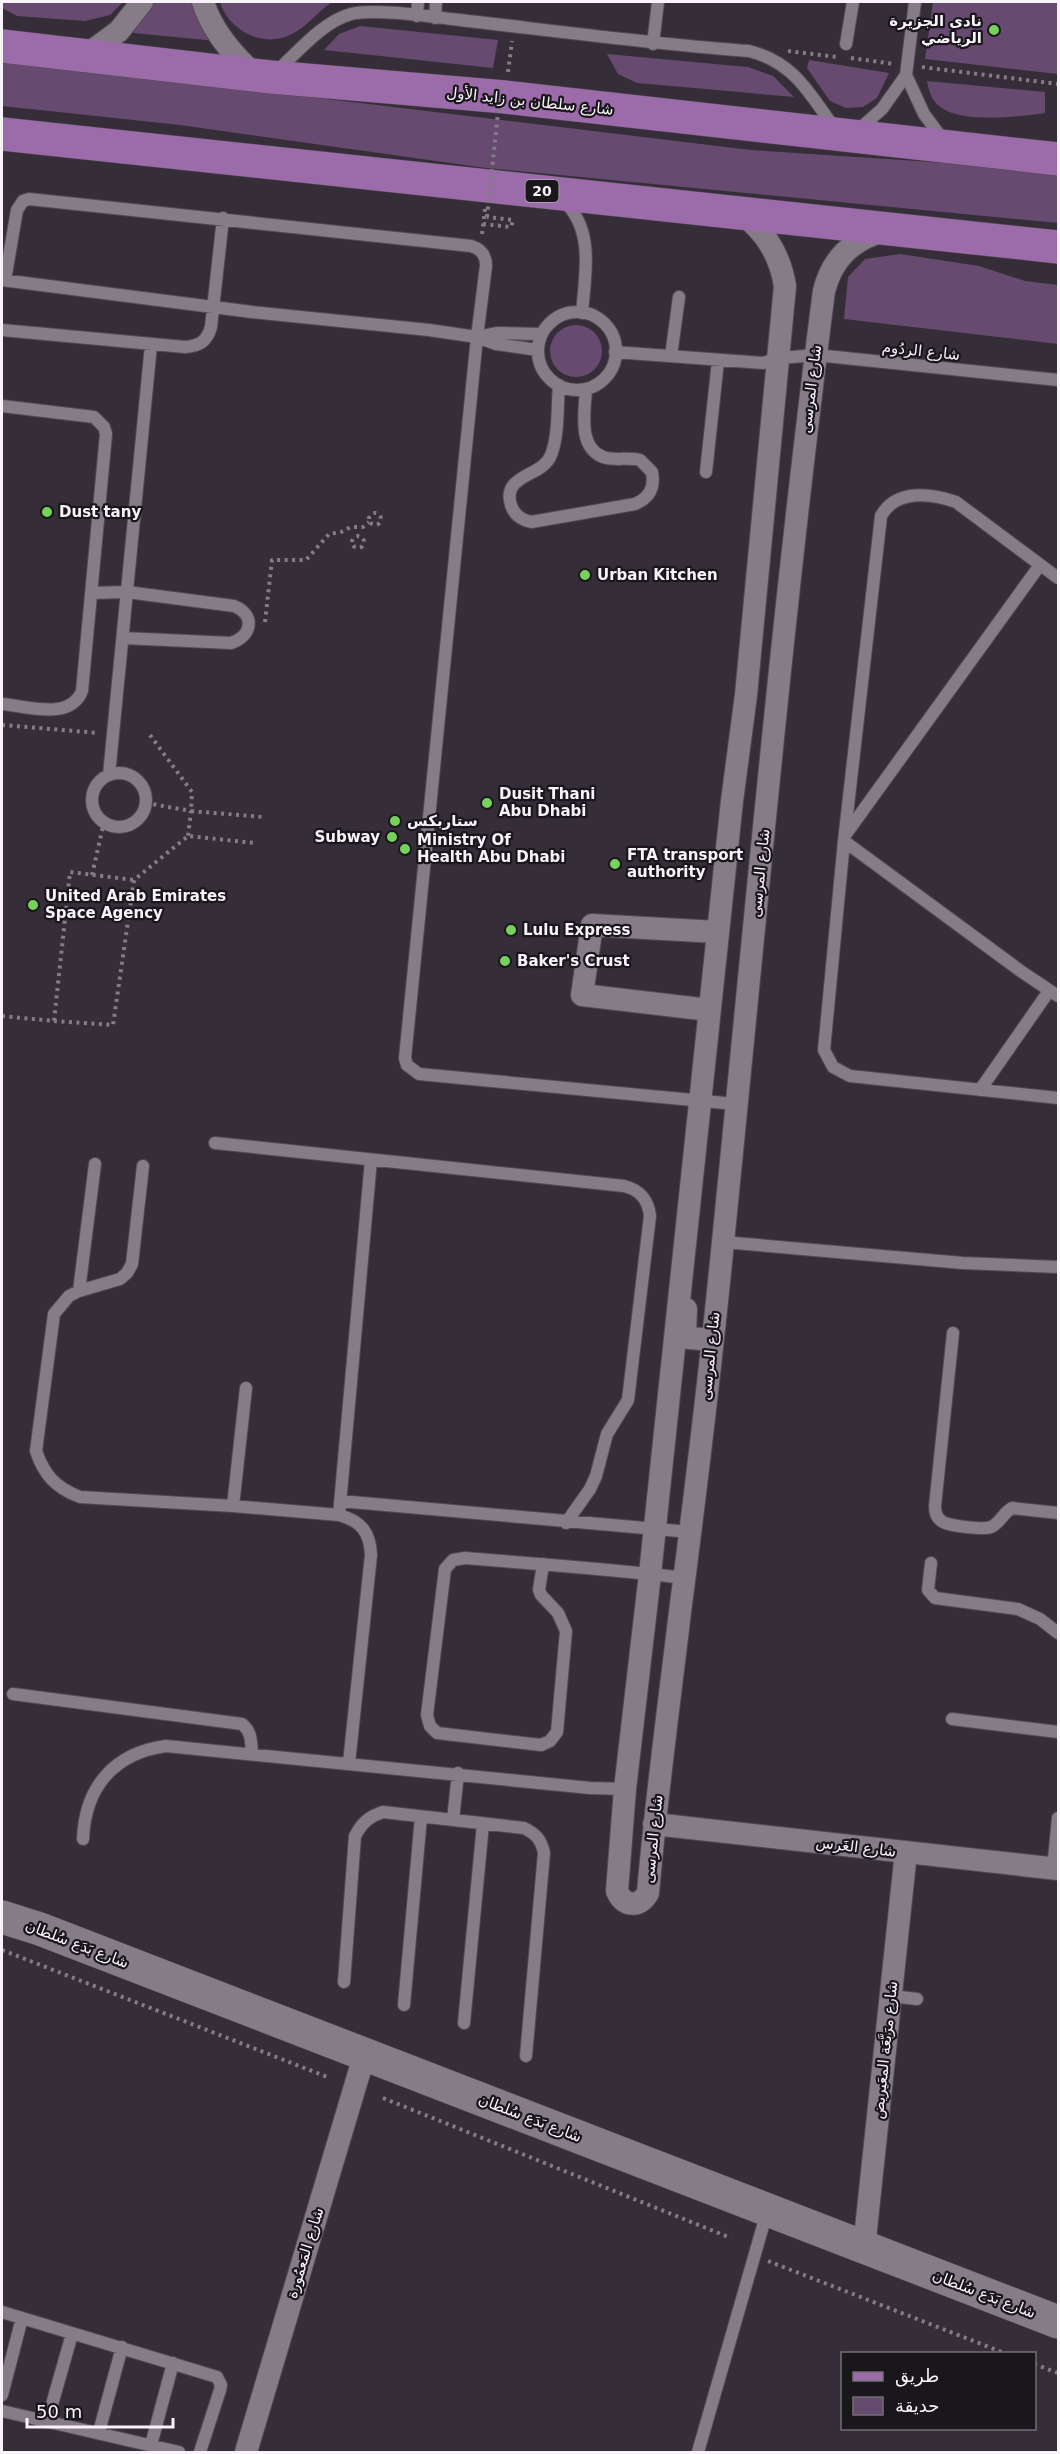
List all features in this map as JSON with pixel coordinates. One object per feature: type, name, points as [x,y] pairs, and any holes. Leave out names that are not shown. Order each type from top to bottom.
[{"type":"main road","name":"شارع سلطان بن زايد الأول","points":[[2,46],[263,75],[505,86],[845,135],[1059,159]]},
{"type":"main road","name":"20","points":[[11,139],[487,201],[554,193],[1059,247]]},
{"type":"street","points":[[85,56],[119,31],[142,2]]},
{"type":"street","points":[[203,2],[224,43],[263,75]]},
{"type":"street","name":"شارع المرسى","points":[[741,213],[764,234],[773,248],[785,286],[780,358],[746,695],[717,933],[655,1528],[625,1789],[617,1891],[627,1904],[636,1904],[644,1900],[648,1893],[654,1824],[685,1578],[723,1242],[735,1104],[804,453],[824,291],[832,267],[843,253],[856,242],[891,228]]},
{"type":"street","points":[[770,449],[804,453]]},
{"type":"street","points":[[746,695],[778,699]]},
{"type":"street","points":[[732,801],[767,807]]},
{"type":"street","points":[[709,1010],[582,994],[592,925],[717,933]]},
{"type":"street","points":[[684,1244],[692,1257],[684,1322],[686,1333],[693,1339],[712,1340]]},
{"type":"street","name":"شارع الغَرس","points":[[654,1824],[1056,1869]]},
{"type":"street","name":"شارع مرَبَّعَة المعَيريض","points":[[864,2248],[906,1852]]},
{"type":"street","name":"شارع بَدَع سُلطان","points":[[2,1917],[40,1929],[364,2053],[767,2211],[1059,2322]]},
{"type":"street","name":"شارع المَعمُورة","points":[[246,2452],[364,2053]]},
{"type":"lane","points":[[417,16],[418,2]]},
{"type":"lane","points":[[435,18],[436,2]]},
{"type":"lane","points":[[654,44],[658,2]]},
{"type":"lane","points":[[846,44],[853,2]]},
{"type":"lane","points":[[263,75],[341,18],[363,12],[417,16],[654,44],[749,51],[765,55],[780,62],[802,84],[845,135],[882,109],[906,75],[915,2]]},
{"type":"lane","points":[[906,75],[924,114],[949,147]]},
{"type":"lane","points":[[554,193],[566,202],[583,228],[586,259],[582,313]]},
{"type":"lane","points":[[538,350],[496,344],[477,337],[3,280],[17,210],[23,201],[29,199],[224,218],[471,246],[480,250],[484,255],[486,266],[477,337],[405,1058],[407,1065],[419,1074],[735,1104]]},
{"type":"lane","points":[[2,330],[151,345],[195,347],[203,343],[211,327],[224,218]]},
{"type":"lane","points":[[671,356],[679,297]]},
{"type":"lane","points":[[569,313],[582,313],[599,319],[606,326],[615,342],[615,352],[610,371],[604,379],[586,388],[567,389],[550,379],[543,370],[538,350],[542,334],[547,326],[558,317],[569,313]]},
{"type":"lane","points":[[477,337],[498,333],[542,334]]},
{"type":"lane","points":[[109,775],[151,345]]},
{"type":"lane","name":"شارع الردُوم","points":[[615,352],[763,363],[780,358],[816,355],[1059,380]]},
{"type":"lane","points":[[706,472],[718,361]]},
{"type":"lane","points":[[559,385],[554,447],[550,459],[542,468],[517,480],[510,494],[510,502],[517,516],[531,522],[635,504],[642,501],[652,488],[652,472],[640,460],[603,457],[594,452],[588,444],[585,434],[586,388]]},
{"type":"lane","points":[[2,406],[87,415],[100,421],[106,434],[82,691],[76,702],[57,709],[2,704]]},
{"type":"lane","points":[[1059,578],[956,502],[939,497],[912,495],[903,496],[886,508],[880,526],[844,838],[824,1050],[833,1067],[850,1076],[1059,1098]]},
{"type":"lane","points":[[844,838],[1040,565]]},
{"type":"lane","points":[[91,593],[127,592],[234,606],[243,610],[249,619],[248,630],[242,639],[231,643],[123,638]]},
{"type":"lane","points":[[127,774],[135,779],[145,794],[146,803],[144,812],[130,824],[122,827],[104,822],[94,809],[93,793],[97,785],[109,775],[127,774]]},
{"type":"lane","points":[[844,838],[1054,994],[980,1090]]},
{"type":"lane","points":[[216,1143],[624,1186],[632,1188],[646,1199],[650,1216],[628,1400],[607,1434],[596,1476],[590,1489],[566,1522]]},
{"type":"lane","points":[[339,1515],[371,1160]]},
{"type":"lane","points":[[79,1291],[95,1164]]},
{"type":"lane","points":[[143,1166],[132,1264],[127,1273],[112,1282],[69,1296],[54,1314],[36,1451],[41,1467],[51,1481],[64,1491],[80,1497],[339,1515],[353,1519],[364,1528],[370,1540],[371,1555],[349,1763]]},
{"type":"lane","points":[[723,1242],[963,1263],[1059,1267]]},
{"type":"lane","points":[[953,1333],[935,1506],[937,1516],[944,1523],[985,1528],[998,1523],[1006,1511],[1012,1508],[1059,1513]]},
{"type":"lane","points":[[233,1506],[246,1388]]},
{"type":"lane","points":[[340,1501],[690,1532]]},
{"type":"lane","points":[[543,1564],[539,1590],[558,1613],[566,1631],[555,1738],[541,1745],[436,1733],[430,1726],[427,1715],[444,1576],[448,1564],[459,1558],[465,1558],[543,1564],[685,1578]]},
{"type":"lane","points":[[931,1563],[928,1590],[935,1599],[1018,1609],[1040,1619],[1059,1633]]},
{"type":"lane","points":[[13,1694],[235,1722],[248,1729],[252,1754]]},
{"type":"lane","points":[[952,1719],[1059,1732]]},
{"type":"lane","points":[[84,1839],[86,1812],[97,1787],[116,1766],[133,1755],[166,1746],[458,1773],[590,1788],[625,1789]]},
{"type":"lane","points":[[453,1820],[458,1773]]},
{"type":"lane","points":[[344,1983],[355,1836],[361,1825],[370,1817],[382,1812],[524,1828],[534,1833],[542,1842],[544,1853],[526,2055]]},
{"type":"lane","points":[[404,2005],[421,1817]]},
{"type":"lane","points":[[1056,1869],[1059,1818]]},
{"type":"lane","points":[[464,2023],[483,1824]]},
{"type":"lane","points":[[891,1996],[917,1999]]},
{"type":"lane","points":[[698,2452],[767,2211]]},
{"type":"lane","points":[[2,2312],[212,2374],[220,2380],[221,2385],[200,2452]]},
{"type":"lane","points":[[2,2395],[22,2318]]},
{"type":"lane","points":[[47,2422],[72,2334]]},
{"type":"lane","points":[[99,2432],[122,2347]]},
{"type":"lane","points":[[151,2445],[173,2362]]},
{"type":"lane","points":[[2,2410],[179,2452]]},
{"type":"path","points":[[480,250],[514,26]]},
{"type":"path","points":[[483,224],[511,227],[513,220],[487,201]]},
{"type":"path","points":[[264,633],[272,560],[306,560],[329,534],[351,526],[363,526],[369,522]]},
{"type":"path","points":[[346,529],[354,537]]},
{"type":"path","points":[[2,725],[113,734]]},
{"type":"path","points":[[2,1016],[113,1024],[134,880],[188,836],[192,792],[150,735]]},
{"type":"path","points":[[146,803],[191,811],[263,817]]},
{"type":"path","points":[[92,875],[104,822]]},
{"type":"path","points":[[188,836],[255,843]]},
{"type":"path","points":[[54,1021],[70,872],[134,880]]},
{"type":"path","points":[[2,1950],[330,2078]]},
{"type":"path","points":[[383,2098],[731,2238]]},
{"type":"path","points":[[767,2261],[1003,2352]]},
{"type":"path","points":[[1036,2364],[1059,2373]]},
{"type":"green space","points":[[2,2],[123,2],[110,15],[85,21],[17,16],[2,8]]},
{"type":"green space","points":[[153,2],[195,2],[216,41],[134,33],[131,30]]},
{"type":"green space","points":[[220,2],[332,2],[298,31],[281,38],[270,39],[249,35],[239,29],[231,21]]},
{"type":"green space","name":"نادى الجزيرة الرياضي","points":[[933,2],[1058,2],[1058,74],[925,59]]},
{"type":"green space","points":[[360,26],[498,40],[493,68],[324,50],[339,34]]},
{"type":"green space","points":[[607,54],[748,67],[773,76],[794,97],[637,83],[618,74]]},
{"type":"green space","points":[[809,60],[889,73],[877,98],[863,107],[846,108],[830,101],[807,68]]},
{"type":"green space","points":[[2,63],[78,69],[751,150],[977,165],[1058,176],[1058,223],[486,168],[180,125],[2,106]]},
{"type":"green space","points":[[927,81],[1045,92],[1045,113],[990,118],[949,112],[936,103]]},
{"type":"green space","points":[[900,254],[979,266],[1025,281],[1058,285],[1058,344],[844,319],[848,277],[865,259]]},
{"type":"green space","points":[[571,325],[581,325],[595,332],[602,351],[595,370],[581,377],[571,377],[561,373],[554,366],[550,356],[550,346],[554,336],[561,329]]},
{"type":"place","name":"نادى الجزيرة الرياضي","points":[[994,30]]},
{"type":"place","name":"Dust tany","points":[[47,512]]},
{"type":"place","name":"Urban Kitchen","points":[[585,575]]},
{"type":"place","name":"Dusit Thani Abu Dhabi","points":[[487,803]]},
{"type":"place","name":"ستاربكس","points":[[395,821]]},
{"type":"place","name":"Subway","points":[[392,837]]},
{"type":"place","name":"Ministry Of Health Abu Dhabi","points":[[405,849]]},
{"type":"place","name":"FTA transport authority","points":[[615,864]]},
{"type":"place","name":"United Arab Emirates Space Agency","points":[[33,905]]},
{"type":"place","name":"Lulu Express","points":[[511,930]]},
{"type":"place","name":"Baker's Crust","points":[[505,961]]}]
